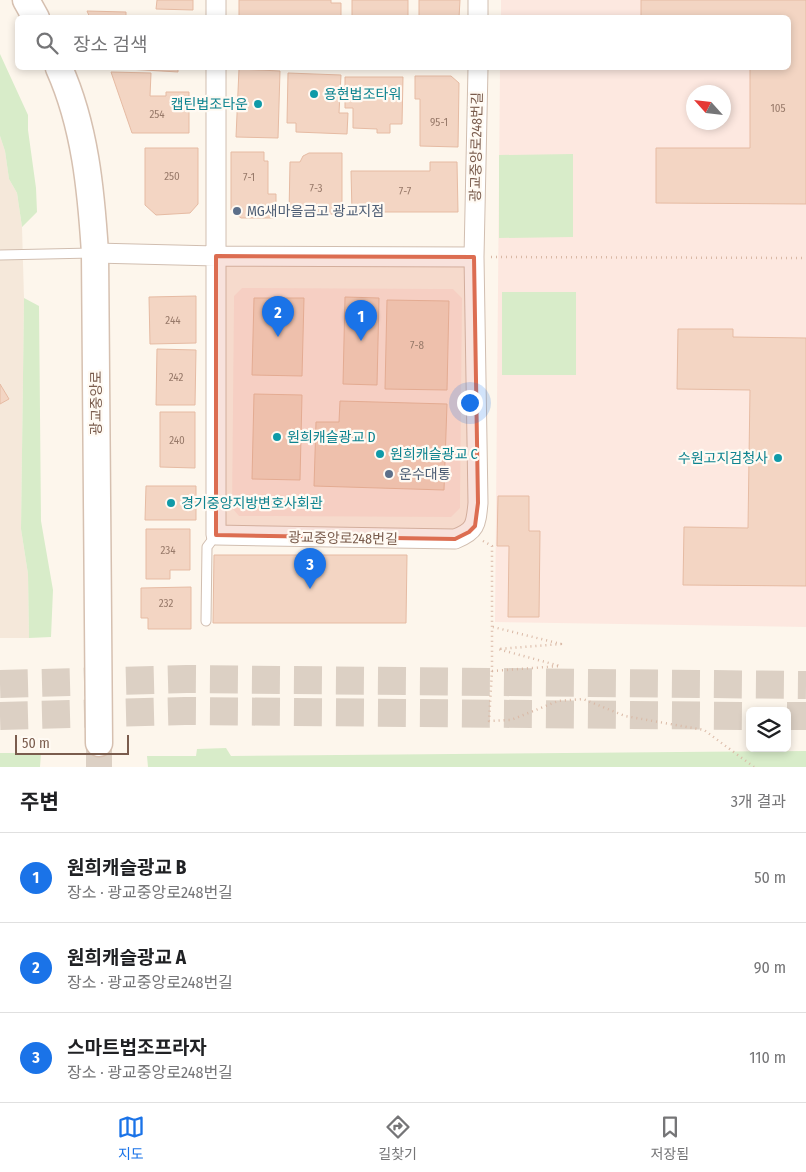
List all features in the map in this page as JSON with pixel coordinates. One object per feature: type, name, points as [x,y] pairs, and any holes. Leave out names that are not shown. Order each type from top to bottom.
[{"type":"main road","points":[[26,0],[34,15]]},
{"type":"main road","name":"광교중앙로","points":[[60,70],[78,122],[91,189],[95,253],[99,742]]},
{"type":"street","points":[[216,0],[216,15]]},
{"type":"street","points":[[478,0],[478,15]]},
{"type":"street","points":[[216,70],[216,536]]},
{"type":"street","name":"광교중앙로248번길","points":[[216,536],[455,539],[469,532],[475,526],[478,503],[474,257],[478,70]]},
{"type":"street","points":[[95,253],[216,256],[474,257]]},
{"type":"lane","points":[[0,255],[95,253]]},
{"type":"lane","points":[[206,621],[207,547],[216,536]]},
{"type":"path","points":[[474,257],[806,258]]},
{"type":"path","points":[[469,532],[492,546],[493,627],[489,720],[511,720],[558,701],[583,699],[625,716],[704,730],[754,767]]},
{"type":"path","points":[[492,672],[560,666],[498,649],[561,644],[493,627]]},
{"type":"highlighted area","points":[[216,256],[474,257],[478,503],[475,526],[469,532],[455,539],[216,535]]},
{"type":"shaded area","points":[[501,0],[806,0],[806,627],[495,622],[500,70],[791,70],[791,15],[501,15]]},
{"type":"shaded area","points":[[0,136],[5,151],[9,179],[17,193],[22,227],[24,298],[21,529],[28,574],[29,638],[0,638]]},
{"type":"shaded area","points":[[242,288],[453,289],[462,298],[460,508],[451,517],[239,516],[232,508],[234,296]]},
{"type":"green space","points":[[0,54],[28,115],[37,212],[22,227],[17,193],[9,179],[5,151],[0,136]]},
{"type":"green space","points":[[573,154],[573,237],[499,238],[499,155]]},
{"type":"green space","points":[[502,292],[576,292],[576,375],[502,375]]},
{"type":"green space","points":[[24,298],[39,306],[41,521],[53,590],[51,637],[29,638],[28,574],[21,529]]},
{"type":"green space","points":[[226,748],[231,756],[806,751],[806,767],[148,767],[147,756],[196,756],[197,749]]},
{"type":"green space","points":[[0,753],[41,753],[40,767],[0,767]]},
{"type":"building","points":[[157,0],[193,0],[193,10],[156,9]]},
{"type":"building","points":[[239,0],[331,0],[331,3],[341,3],[341,15],[239,15]]},
{"type":"building","points":[[352,0],[408,0],[408,15],[352,15]]},
{"type":"building","points":[[419,0],[460,0],[459,15],[419,15]]},
{"type":"building","points":[[641,0],[806,0],[806,204],[656,203],[656,148],[750,148],[750,70],[791,70],[791,15],[641,15]]},
{"type":"building","points":[[87,11],[126,12],[126,15],[89,15]]},
{"type":"building","points":[[144,70],[178,70],[178,72]]},
{"type":"building","name":"캡틴법조타운","points":[[239,70],[280,71],[278,138],[236,137]]},
{"type":"building","points":[[111,72],[151,73],[150,96],[166,96],[166,92],[189,92],[189,133],[132,133]]},
{"type":"building","name":"용현법조타워","points":[[288,73],[341,75],[339,113],[348,113],[347,134],[296,132],[296,123],[287,123]]},
{"type":"building","points":[[415,76],[451,76],[459,83],[458,147],[420,146],[420,99],[415,99]]},
{"type":"building","points":[[345,77],[403,77],[402,124],[390,124],[390,133],[377,133],[377,129],[353,128],[353,108],[345,108]]},
{"type":"building","points":[[145,148],[198,148],[198,204],[190,213],[156,215],[145,205]]},
{"type":"building","points":[[231,152],[264,152],[264,161],[268,161],[268,194],[276,194],[276,218],[241,218],[231,210]]},
{"type":"building","points":[[309,153],[342,153],[342,214],[289,214],[290,162],[300,162],[303,156]]},
{"type":"building","points":[[430,162],[457,162],[458,212],[352,212],[351,171],[430,171]]},
{"type":"building","points":[[196,296],[196,343],[150,344],[149,297]]},
{"type":"building","points":[[345,297],[379,298],[377,385],[343,384]]},
{"type":"building","points":[[254,298],[304,298],[302,376],[252,375]]},
{"type":"building","points":[[387,300],[449,301],[447,390],[385,389]]},
{"type":"building","name":"수원고지검청사","points":[[678,329],[733,329],[733,337],[806,338],[806,586],[683,585],[684,527],[748,528],[750,390],[677,389]]},
{"type":"building","points":[[157,349],[196,350],[195,405],[156,405]]},
{"type":"building","points":[[0,384],[9,399],[0,404]]},
{"type":"building","name":"원희캐슬광교 D","points":[[254,394],[302,395],[300,480],[252,479]]},
{"type":"building","name":"원희캐슬광교 C","points":[[340,401],[447,404],[444,490],[314,486],[316,422],[339,422]]},
{"type":"building","points":[[160,412],[195,412],[195,468],[160,467]]},
{"type":"building","name":"경기중앙지방변호사회관","points":[[146,486],[196,486],[196,520],[145,520]]},
{"type":"building","points":[[498,496],[529,496],[529,531],[540,531],[539,617],[508,617],[509,546],[497,546]]},
{"type":"building","points":[[146,529],[190,529],[190,570],[170,570],[170,579],[146,579]]},
{"type":"building","points":[[214,555],[407,555],[406,623],[213,623]]},
{"type":"building","points":[[191,587],[191,629],[148,629],[148,618],[141,618],[141,588]]},
{"type":"tunnel","points":[[0,684],[187,679],[806,685]]},
{"type":"tunnel","points":[[0,716],[185,711],[746,716]]},
{"type":"tunnel","points":[[791,716],[806,716]]},
{"type":"tunnel","points":[[99,743],[99,767]]},
{"type":"place","name":"용현법조타워","points":[[314,94]]},
{"type":"place","name":"캡틴법조타운","points":[[258,104]]},
{"type":"place","name":"MG새마을금고 광교지점","points":[[237,211]]},
{"type":"place","name":"원희캐슬광교 A","points":[[278,337]]},
{"type":"place","name":"원희캐슬광교 B","points":[[361,341]]},
{"type":"place","name":"원희캐슬광교 D","points":[[277,437]]},
{"type":"place","name":"원희캐슬광교 C","points":[[380,454]]},
{"type":"place","name":"수원고지검청사","points":[[778,458]]},
{"type":"place","name":"운수대통","points":[[389,474]]},
{"type":"place","name":"경기중앙지방변호사회관","points":[[171,503]]},
{"type":"place","name":"스마트법조프라자","points":[[310,589]]}]
